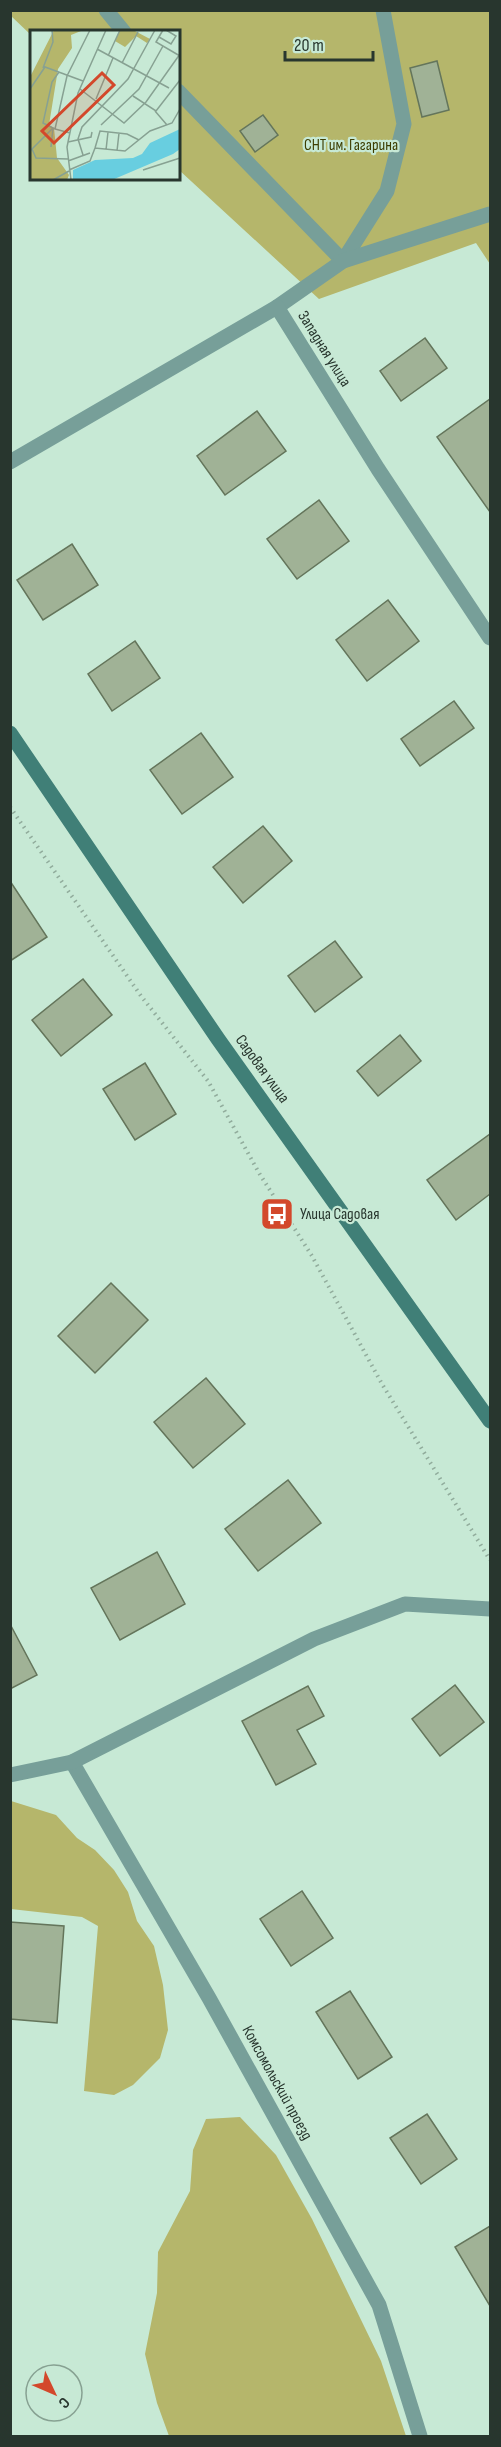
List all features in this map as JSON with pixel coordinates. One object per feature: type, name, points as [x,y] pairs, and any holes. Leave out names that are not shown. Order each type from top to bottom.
[{"type":"street","points":[[106,10],[122,30]]},
{"type":"street","points":[[343,261],[387,191],[404,124],[383,10]]},
{"type":"street","points":[[180,93],[343,261]]},
{"type":"street","points":[[277,307],[343,261],[490,214]]},
{"type":"street","name":"Западная улица","points":[[10,462],[277,307],[378,469],[490,638]]},
{"type":"street","name":"Садовая улица","points":[[10,734],[218,1039],[490,1421]]},
{"type":"street","points":[[10,1774],[72,1762],[314,1640],[405,1605],[490,1609]]},
{"type":"street","name":"Комсомольский проезд","points":[[72,1762],[209,1998],[379,2305],[420,2436]]},
{"type":"path","points":[[10,807],[141,996],[208,1082],[260,1173],[312,1256],[382,1384],[490,1560]]},
{"type":"green space","name":"СНТ им. Гагарина","points":[[10,11],[490,11],[490,264],[476,243],[319,299],[180,171],[180,30],[30,30],[30,34],[11,16]]},
{"type":"green space","points":[[11,1801],[56,1815],[77,1838],[95,1850],[114,1870],[128,1892],[137,1921],[154,1946],[163,1985],[168,2030],[160,2058],[133,2085],[114,2095],[84,2091],[98,1926],[82,1917],[11,1909]]},
{"type":"green space","points":[[240,2117],[276,2155],[312,2219],[381,2361],[406,2436],[169,2436],[157,2403],[145,2354],[157,2293],[158,2252],[190,2191],[193,2150],[206,2119]]},
{"type":"building","points":[[437,61],[449,110],[422,117],[410,68]]},
{"type":"building","points":[[263,115],[278,135],[255,152],[240,131]]},
{"type":"building","points":[[425,338],[447,368],[401,401],[380,371]]},
{"type":"building","points":[[490,399],[490,512],[437,437]]},
{"type":"building","points":[[257,411],[286,451],[225,495],[197,456]]},
{"type":"building","points":[[319,500],[349,541],[297,579],[267,539]]},
{"type":"building","points":[[72,544],[98,585],[43,620],[17,580]]},
{"type":"building","points":[[388,600],[419,641],[367,681],[336,640]]},
{"type":"building","points":[[135,641],[160,678],[112,711],[88,674]]},
{"type":"building","points":[[454,701],[474,728],[420,766],[401,739]]},
{"type":"building","points":[[201,733],[233,777],[182,814],[150,770]]},
{"type":"building","points":[[263,826],[292,861],[243,903],[213,867]]},
{"type":"building","points":[[10,881],[47,937],[10,961]]},
{"type":"building","points":[[335,941],[362,977],[315,1012],[288,976]]},
{"type":"building","points":[[83,979],[112,1015],[61,1056],[32,1020]]},
{"type":"building","points":[[400,1035],[421,1061],[378,1096],[357,1071]]},
{"type":"building","points":[[145,1063],[176,1114],[135,1140],[103,1089]]},
{"type":"building","points":[[490,1134],[490,1194],[456,1220],[427,1180]]},
{"type":"building","points":[[111,1283],[148,1320],[95,1373],[58,1336]]},
{"type":"building","points":[[206,1378],[245,1424],[193,1468],[154,1422]]},
{"type":"building","points":[[288,1480],[321,1523],[258,1571],[225,1529]]},
{"type":"building","points":[[157,1552],[185,1604],[120,1640],[91,1588]]},
{"type":"building","points":[[10,1624],[37,1675],[10,1689]]},
{"type":"building","points":[[455,1685],[484,1722],[440,1756],[412,1719]]},
{"type":"building","points":[[308,1686],[324,1716],[297,1730],[316,1764],[276,1785],[242,1721]]},
{"type":"building","points":[[302,1891],[333,1938],[291,1966],[260,1919]]},
{"type":"building","points":[[10,1922],[64,1926],[57,2023],[10,2019]]},
{"type":"building","points":[[350,1991],[392,2057],[358,2079],[316,2012]]},
{"type":"building","points":[[427,2114],[457,2159],[421,2184],[390,2138]]},
{"type":"building","points":[[490,2226],[490,2306],[455,2247]]},
{"type":"place","name":"Улица Садовая","points":[[277,1214]]}]
